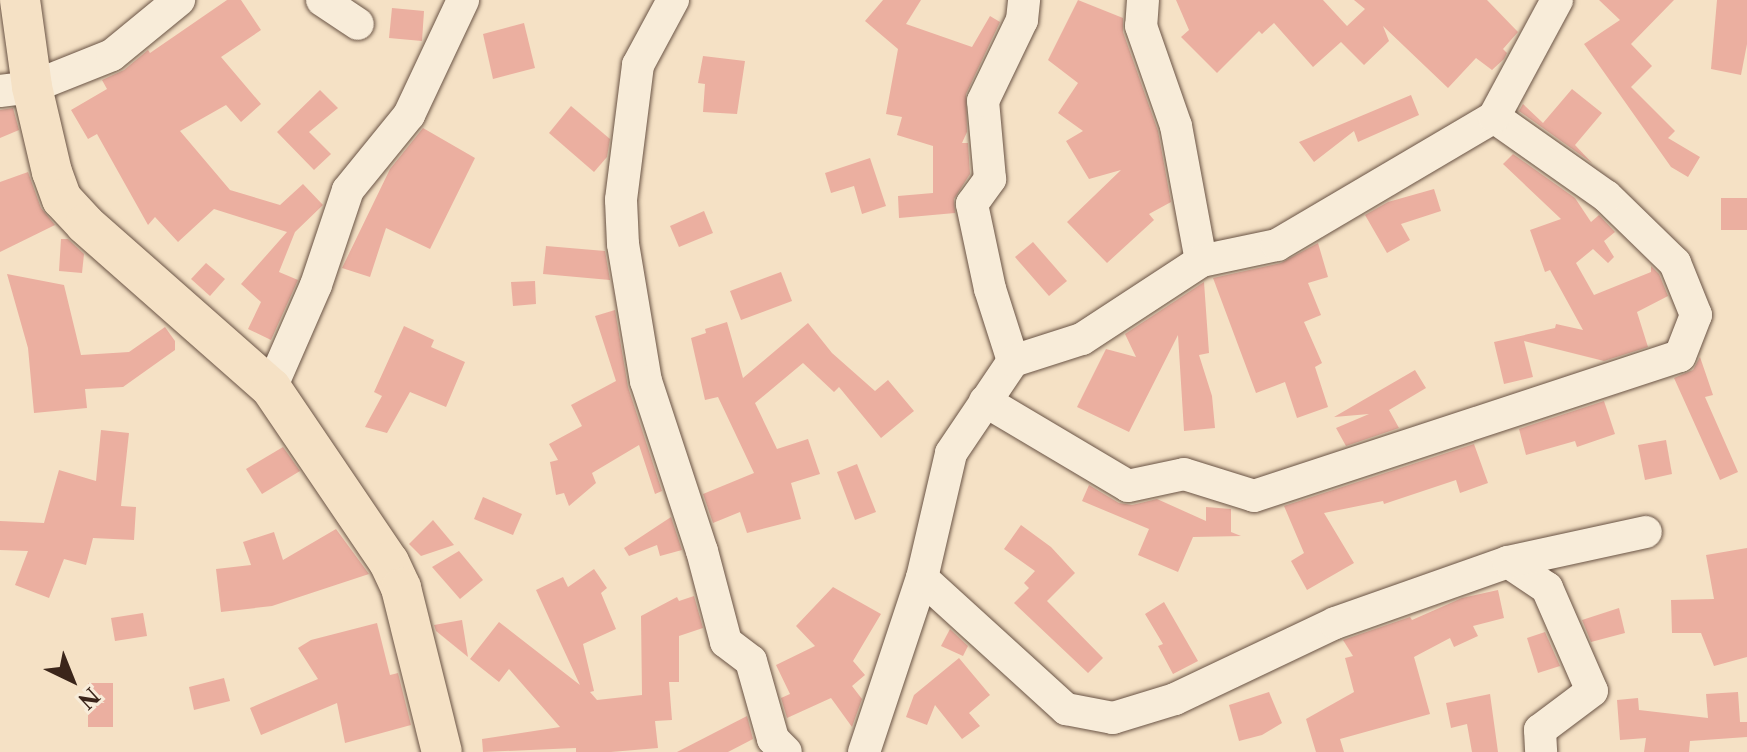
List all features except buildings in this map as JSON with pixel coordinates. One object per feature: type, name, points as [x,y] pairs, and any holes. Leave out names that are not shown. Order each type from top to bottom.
[{"type":"main road","points":[[20,0],[16,89],[62,199],[85,224],[271,388],[389,562],[401,588],[442,752]]},
{"type":"street","points":[[16,89],[112,55],[179,0]]},
{"type":"street","points":[[322,0],[358,24]]},
{"type":"street","points":[[271,388],[316,285],[348,190],[409,115],[463,0]]},
{"type":"street","points":[[673,0],[638,65],[621,200],[623,244],[646,381],[702,551],[726,642],[751,661],[773,739],[786,752]]},
{"type":"street","points":[[1013,361],[990,289],[972,204],[990,179],[983,101],[1022,20],[1024,0]]},
{"type":"street","points":[[1143,0],[1141,26],[1176,126],[1201,261]]},
{"type":"street","points":[[864,752],[922,578],[951,453],[1013,361],[1082,339],[1201,261],[1277,245],[1494,117],[1557,0]]},
{"type":"street","points":[[985,401],[1128,486],[1184,474],[1254,496],[1680,356],[1696,315],[1675,263],[1606,196],[1494,117]]},
{"type":"street","points":[[922,578],[1066,709],[1113,718],[1175,699],[1335,623],[1508,562],[1646,532]]},
{"type":"street","points":[[1508,562],[1547,588],[1592,691],[1540,730],[1541,752]]}]
